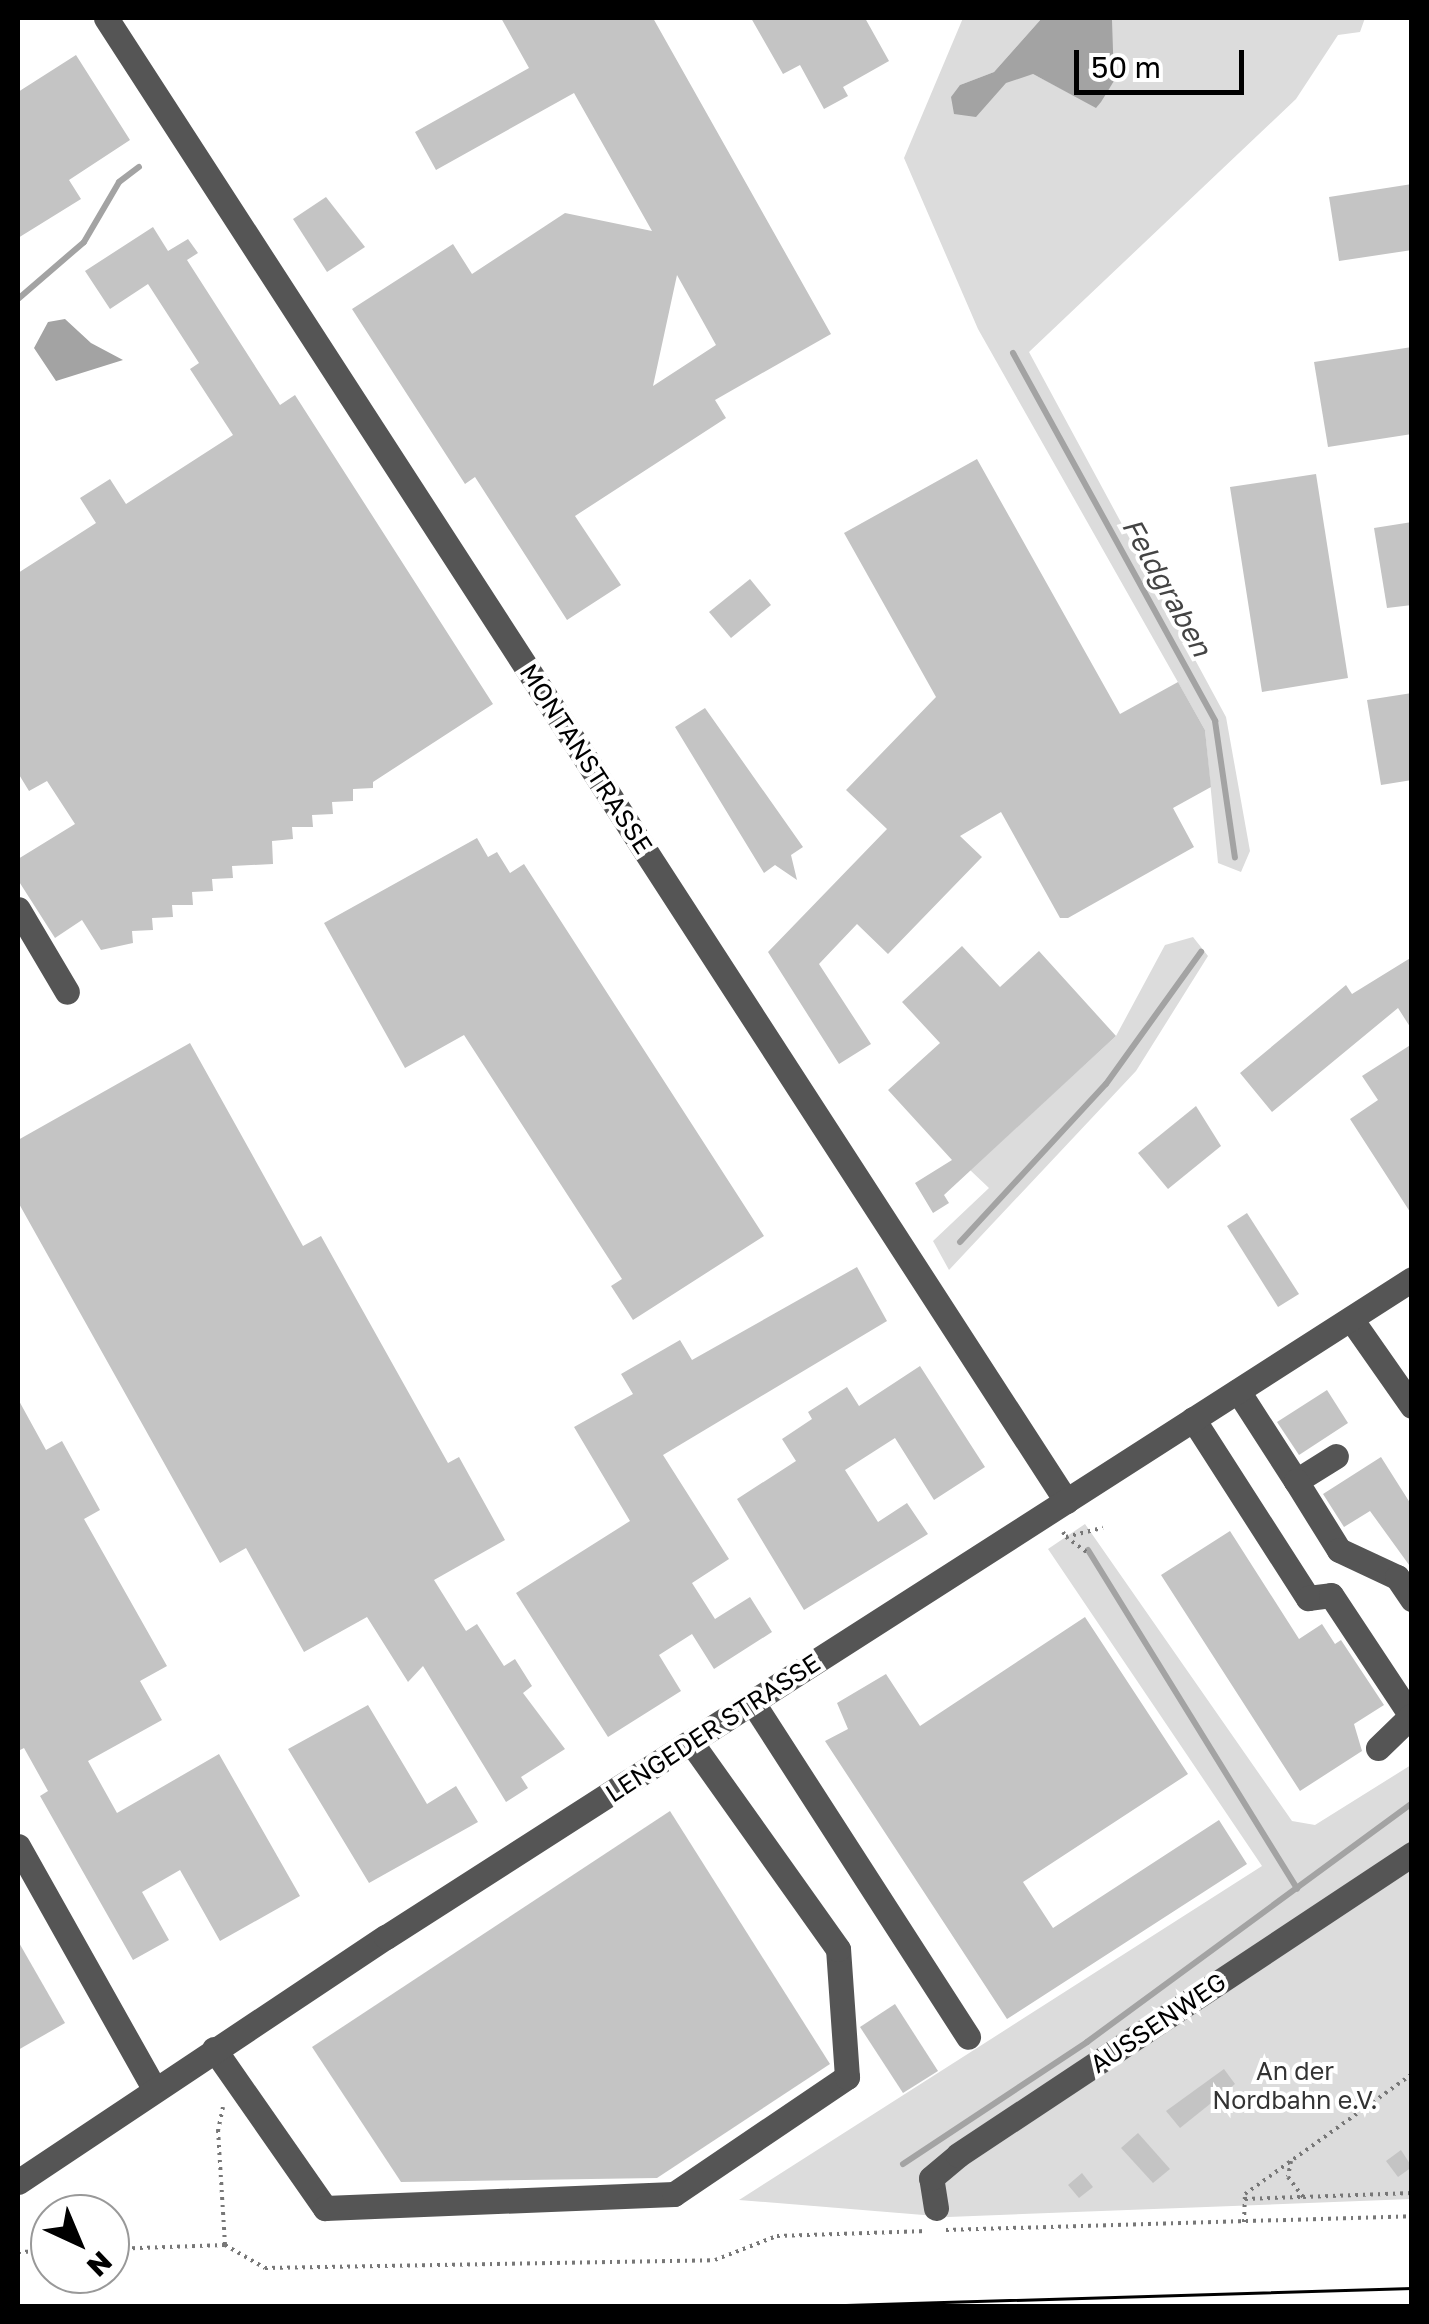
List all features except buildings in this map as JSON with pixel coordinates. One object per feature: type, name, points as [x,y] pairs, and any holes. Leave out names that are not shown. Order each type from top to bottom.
[{"type":"street","name":"MONTANSTRASSE","points":[[106,18],[1066,1501]]},
{"type":"street","points":[[18,909],[68,992]]},
{"type":"street","name":"LENGEDER STRASSE","points":[[18,2182],[214,2049],[1412,1279]]},
{"type":"street","points":[[1351,1318],[1412,1406]]},
{"type":"street","points":[[1238,1390],[1339,1550],[1397,1577],[1412,1599]]},
{"type":"street","points":[[1193,1420],[1308,1598],[1330,1595],[1411,1716],[1378,1748]]},
{"type":"street","points":[[1296,1481],[1336,1456]]},
{"type":"street","points":[[753,1703],[968,2037]]},
{"type":"street","points":[[214,2049],[326,2208],[674,2194],[848,2077],[838,1949],[692,1742]]},
{"type":"street","points":[[18,1846],[154,2088]]},
{"type":"street","name":"AUSSENWEG","points":[[936,2208],[931,2178],[958,2155],[1412,1854]]},
{"type":"path","points":[[1087,1552],[1064,1535],[1102,1528]]},
{"type":"path","points":[[1244,2222],[1245,2198],[1412,2074]]},
{"type":"path","points":[[216,2096],[225,2110],[218,2130],[225,2245]]},
{"type":"path","points":[[1291,2161],[1288,2177],[1303,2196]]},
{"type":"path","points":[[1245,2198],[1412,2192]]},
{"type":"path","points":[[130,2248],[225,2245],[265,2268],[715,2260],[776,2236],[1412,2216]]},
{"type":"green space","points":[[963,18],[1042,18],[994,72],[960,85],[1033,74],[1096,107],[1114,81],[1109,18],[1365,18],[1360,32],[1338,35],[1296,99],[1029,352],[1226,717],[1250,851],[1241,872],[1218,863],[1205,730],[978,329],[904,158]]},
{"type":"green space","points":[[1193,937],[1208,956],[1136,1071],[949,1270],[933,1241],[989,1188],[970,1170],[1116,1036],[1165,945]]},
{"type":"green space","name":"An der Nordbahn e.V.","points":[[1085,1524],[1292,1821],[1315,1825],[1411,1765],[1411,2199],[948,2217],[739,2200],[1262,1866],[1048,1549]]},
{"type":"shaded area","points":[[1042,18],[1112,20],[1114,81],[1096,108],[1033,74],[1006,83],[976,117],[954,114],[951,97],[960,85],[994,72]]},
{"type":"shaded area","points":[[65,319],[91,343],[123,360],[56,381],[34,348],[48,322]]},
{"type":"waterway","name":"Feldgraben","points":[[18,299],[84,242],[119,182],[139,167]]},
{"type":"waterway","name":"Feldgraben","points":[[1013,353],[1215,721],[1235,858]]},
{"type":"waterway","name":"Feldgraben","points":[[960,1242],[1106,1084],[1201,952]]},
{"type":"waterway","points":[[1088,1550],[1297,1889]]},
{"type":"waterway","points":[[903,2164],[1087,2042],[1412,1803]]},
{"type":"tram line","points":[[813,2306],[1412,2288]]}]
